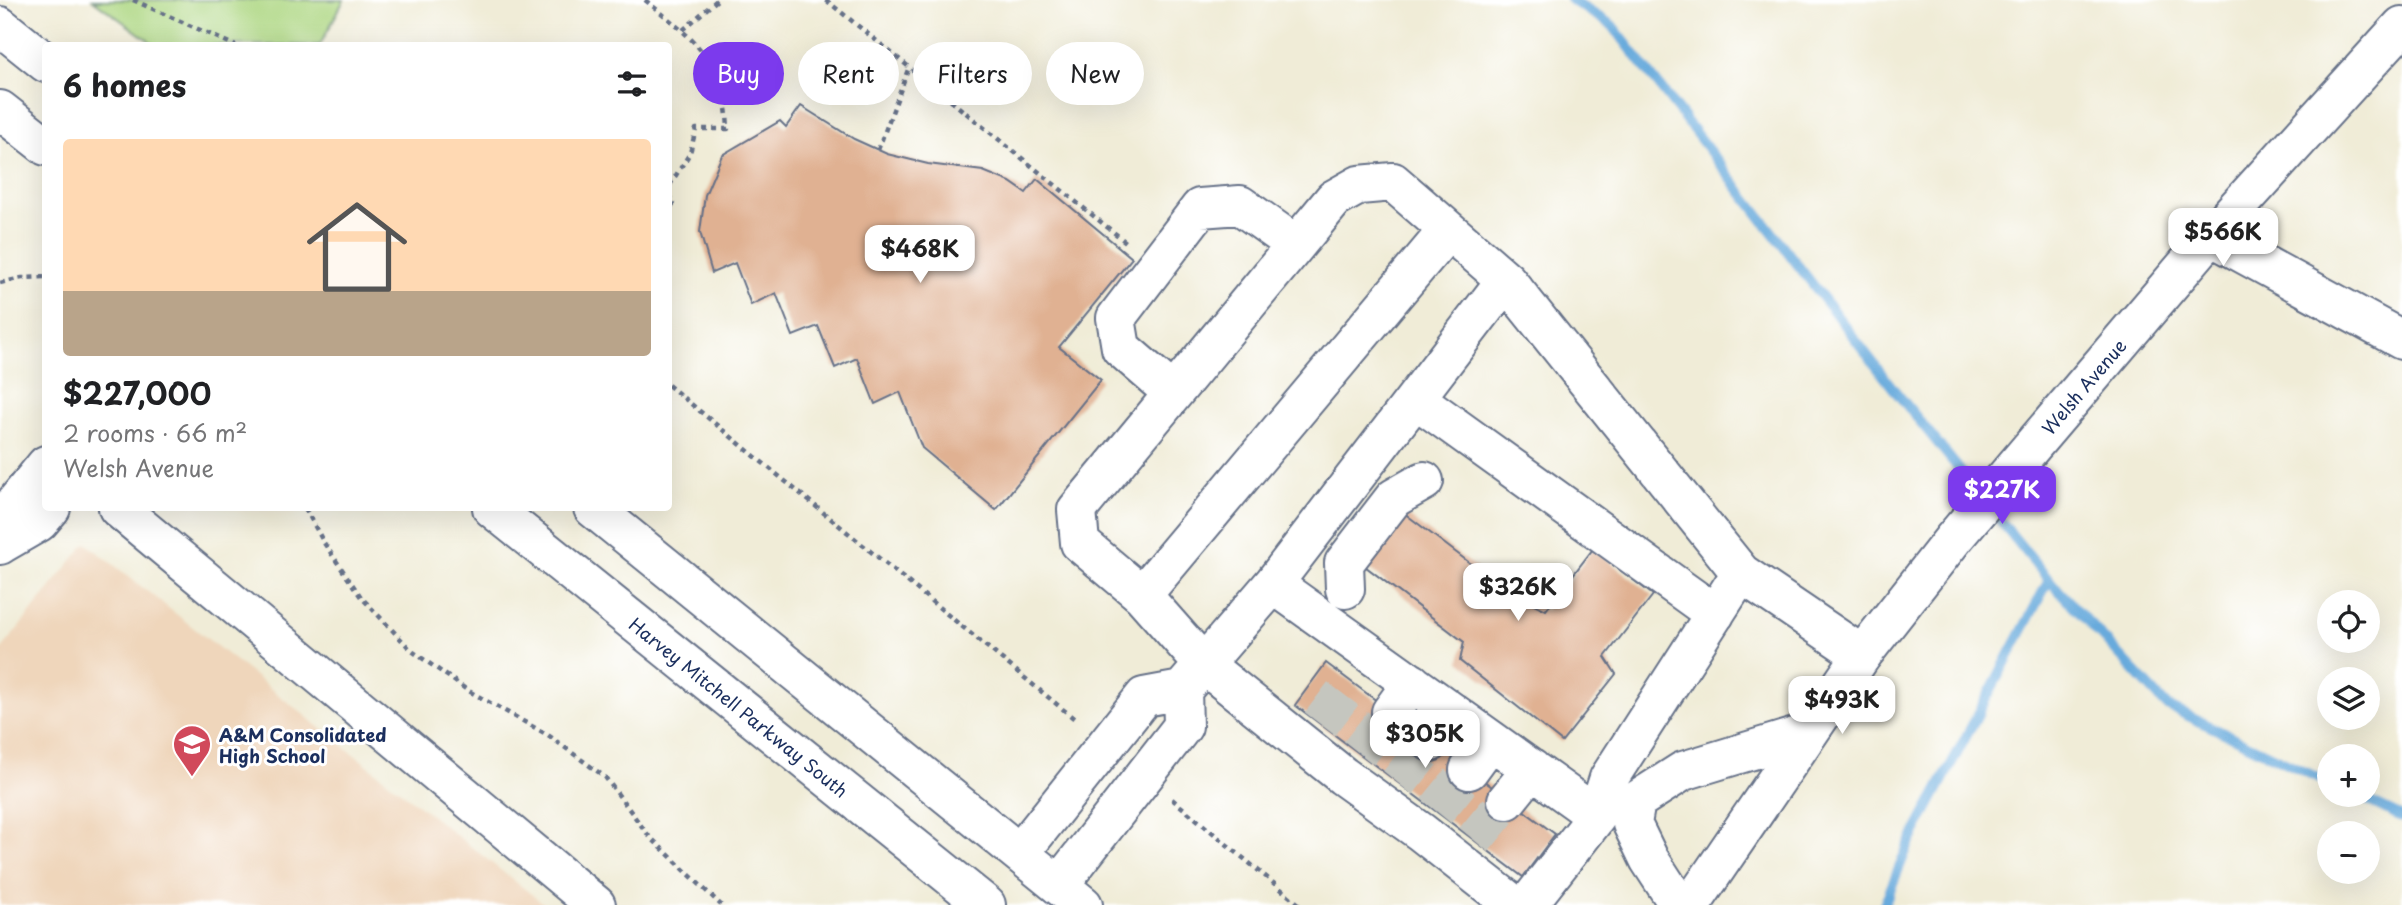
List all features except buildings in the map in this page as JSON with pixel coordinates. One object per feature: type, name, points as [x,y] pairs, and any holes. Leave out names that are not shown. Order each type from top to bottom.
[{"type":"main road","points":[[0,26],[42,60]]},
{"type":"main road","name":"Welsh Avenue","points":[[1691,905],[1862,655],[1954,538],[2211,236],[2402,26]]},
{"type":"main road","points":[[0,110],[42,143]]},
{"type":"main road","points":[[1514,905],[1467,850],[1311,734],[1193,677],[1142,595],[1080,542],[1077,510],[1334,199],[1359,185],[1394,182],[1506,280],[1741,573],[1862,655]]},
{"type":"main road","points":[[1173,393],[1121,348],[1115,317],[1200,208],[1240,205],[1296,245]]},
{"type":"main road","points":[[1142,595],[1448,230]]},
{"type":"main road","points":[[2211,236],[2402,340]]},
{"type":"main road","points":[[1319,591],[1438,416],[1506,280]]},
{"type":"main road","points":[[1020,853],[1144,697],[1193,677],[1319,591],[1344,564],[1394,498],[1414,497],[1438,416]]},
{"type":"main road","points":[[1438,416],[1715,614]]},
{"type":"main road","points":[[1,544],[16,502],[42,470]]},
{"type":"main road","points":[[1,544],[39,522],[48,511]]},
{"type":"main road","points":[[122,511],[576,899]]},
{"type":"main road","name":"Harvey Mitchell Parkway South","points":[[496,511],[986,905]]},
{"type":"main road","points":[[597,511],[1071,895],[1143,776],[1183,726],[1193,677]]},
{"type":"main road","points":[[1527,905],[1597,816],[1623,790],[1715,614],[1741,573]]},
{"type":"main road","points":[[1319,591],[1363,669],[1480,755],[1532,769],[1597,816]]},
{"type":"main road","points":[[1623,790],[1808,733]]},
{"type":"main road","points":[[1507,800],[1532,769]]},
{"type":"main road","points":[[1623,790],[1632,824],[1649,859],[1679,905]]},
{"type":"path","points":[[133,0],[227,42]]},
{"type":"path","points":[[645,0],[683,30],[705,56],[719,80],[727,106],[727,129],[696,129],[690,153],[672,182]]},
{"type":"path","points":[[683,30],[717,0]]},
{"type":"path","points":[[826,0],[1131,246]]},
{"type":"path","points":[[878,150],[909,67]]},
{"type":"path","points":[[0,283],[42,277]]},
{"type":"path","points":[[672,388],[1106,745]]},
{"type":"path","points":[[307,511],[324,543],[361,597],[412,651],[467,690],[548,735],[605,777],[649,836],[721,905]]},
{"type":"path","points":[[1143,776],[1300,905]]},
{"type":"shaded area","name":"A&M Consolidated High School","points":[[86,543],[545,905],[0,905],[0,651]]},
{"type":"green space","points":[[93,0],[344,0],[322,42],[151,42]]},
{"type":"waterway","points":[[1571,0],[1612,25],[1896,392],[1980,495]]},
{"type":"waterway","points":[[1990,508],[2049,580],[2167,706],[2317,777]]},
{"type":"waterway","points":[[1884,905],[1908,846],[2049,580]]},
{"type":"waterway","points":[[2380,806],[2402,817]]},
{"type":"tunnel","points":[[1320,724],[1352,682]]},
{"type":"tunnel","points":[[1359,753],[1391,712]]},
{"type":"tunnel","points":[[1398,783],[1431,742]]},
{"type":"tunnel","points":[[1436,811],[1469,770]]},
{"type":"tunnel","points":[[1474,840],[1507,800]]},
{"type":"place","name":"A&M Consolidated High School","points":[[192,778]]}]
